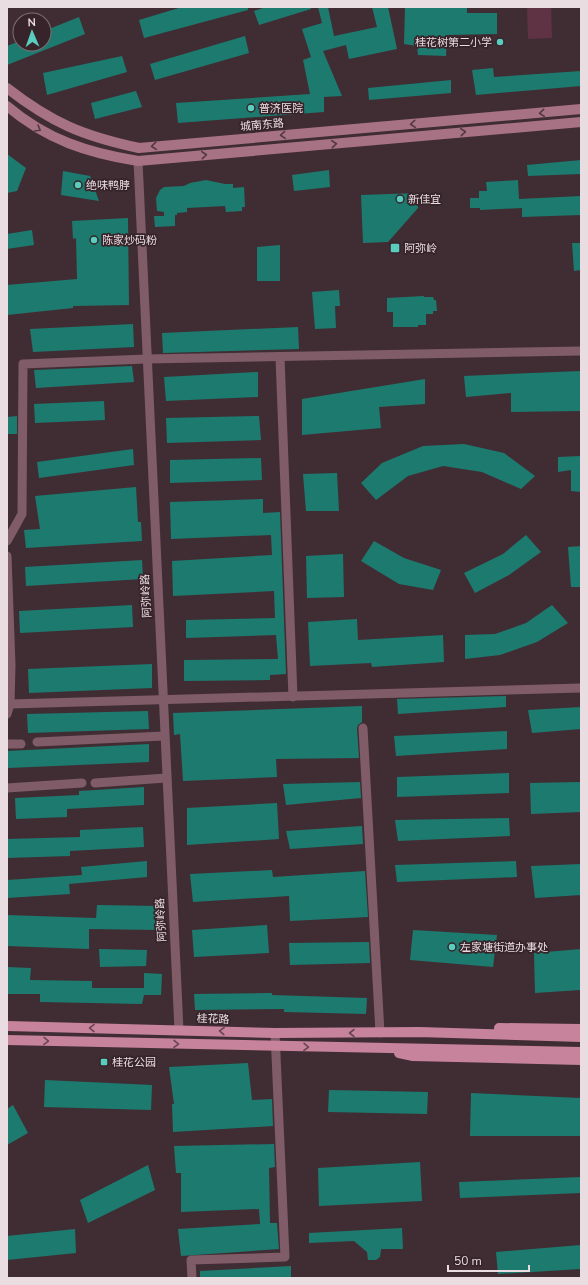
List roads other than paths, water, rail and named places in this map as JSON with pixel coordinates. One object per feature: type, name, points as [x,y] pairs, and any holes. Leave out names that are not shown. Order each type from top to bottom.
[{"type":"main road","name":"城南东路","points":[[7,88],[49,118],[80,132],[139,148],[581,109]]},
{"type":"main road","points":[[7,106],[27,123],[68,144],[104,156],[138,161],[581,122]]},
{"type":"main road","name":"桂花路","points":[[7,1026],[275,1033],[419,1032],[581,1037]]},
{"type":"main road","points":[[380,1033],[413,1026],[581,1029]]},
{"type":"main road","points":[[7,1040],[275,1047],[581,1052]]},
{"type":"main road","points":[[381,1048],[413,1056],[581,1060]]},
{"type":"street","name":"阿弥岭路","points":[[138,161],[146,359],[179,1030]]},
{"type":"street","points":[[7,541],[22,514],[23,364],[146,359],[581,351]]},
{"type":"street","points":[[280,357],[293,697]]},
{"type":"street","points":[[7,556],[11,665],[10,704],[7,714]]},
{"type":"street","points":[[10,704],[581,688]]},
{"type":"street","points":[[363,728],[380,1033]]},
{"type":"street","points":[[37,742],[164,736]]},
{"type":"street","points":[[7,744],[21,744]]},
{"type":"street","points":[[95,782],[166,778]]},
{"type":"street","points":[[7,788],[82,783]]},
{"type":"street","points":[[192,1278],[191,1260],[285,1258],[275,1033]]},
{"type":"place","name":"桂花树第二小学","points":[[500,42]]},
{"type":"place","name":"普济医院","points":[[251,108]]},
{"type":"place","name":"绝味鸭脖","points":[[78,185]]},
{"type":"place","name":"新佳宜","points":[[400,199]]},
{"type":"place","name":"陈家炒码粉","points":[[94,240]]},
{"type":"place","name":"阿弥岭","points":[[395,248]]},
{"type":"place","name":"左家塘街道办事处","points":[[452,947]]},
{"type":"place","name":"桂花公园","points":[[104,1062]]}]
